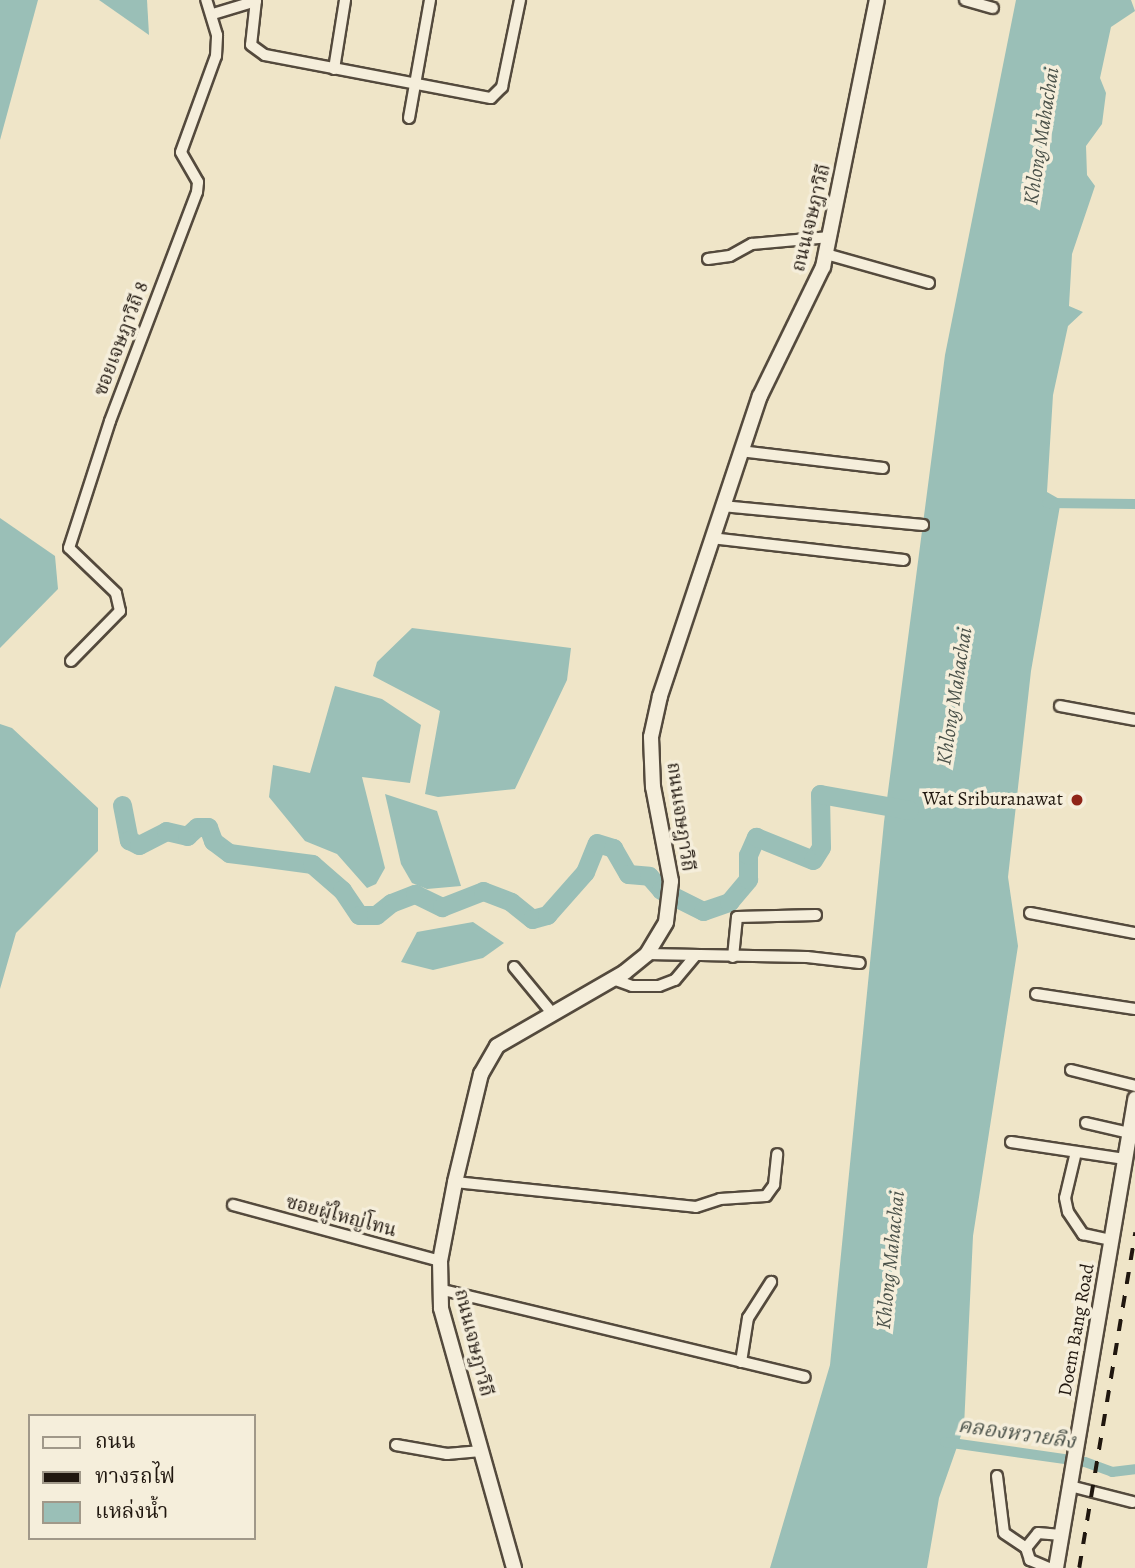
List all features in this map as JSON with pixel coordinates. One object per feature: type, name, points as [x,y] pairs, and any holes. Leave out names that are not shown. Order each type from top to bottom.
[{"type":"street","name":"ซอยเจษฎาวิถี 8","points":[[71,661],[120,611],[116,593],[69,548],[110,421],[197,192],[198,182],[181,152],[182,140],[214,66],[217,35],[213,14],[206,0]]},
{"type":"street","points":[[213,14],[256,0],[251,36],[256,51],[334,69],[491,98],[497,95],[520,0]]},
{"type":"street","points":[[334,69],[345,0]]},
{"type":"street","points":[[409,118],[430,0]]},
{"type":"street","name":"ถนนเจษฎาวิถี","points":[[514,1568],[439,1289],[440,1261],[455,1182],[489,1058],[509,1037],[613,979],[647,954],[669,910],[671,888],[653,787],[651,737],[740,452],[771,370],[818,280],[826,254],[877,0]]},
{"type":"street","points":[[965,0],[993,8]]},
{"type":"street","points":[[708,259],[730,256],[752,244],[830,237]]},
{"type":"street","points":[[826,254],[929,283]]},
{"type":"street","points":[[740,452],[883,468]]},
{"type":"street","points":[[722,506],[923,526]]},
{"type":"street","points":[[711,538],[904,560]]},
{"type":"street","points":[[1060,706],[1135,720]]},
{"type":"street","points":[[1030,913],[1135,933]]},
{"type":"street","points":[[733,957],[737,917],[816,915]]},
{"type":"street","points":[[647,954],[860,963]]},
{"type":"street","points":[[613,979],[632,986],[659,986],[675,980],[694,957]]},
{"type":"street","points":[[514,967],[552,1013]]},
{"type":"street","points":[[1036,994],[1135,1009]]},
{"type":"street","points":[[1071,1070],[1135,1086]]},
{"type":"street","name":"Doem Bang Road","points":[[1056,1568],[1135,1099]]},
{"type":"street","points":[[1086,1123],[1129,1133]]},
{"type":"street","points":[[1011,1142],[1125,1159]]},
{"type":"street","points":[[1076,1152],[1065,1198],[1068,1213],[1083,1234],[1111,1240]]},
{"type":"street","points":[[455,1182],[696,1207],[720,1199],[766,1196],[774,1185],[777,1154]]},
{"type":"street","name":"ซอยผู้ใหญ่โทน","points":[[233,1205],[440,1261]]},
{"type":"street","points":[[741,1362],[748,1318],[771,1282]]},
{"type":"street","points":[[439,1289],[805,1377]]},
{"type":"street","points":[[396,1445],[447,1454],[481,1451]]},
{"type":"street","points":[[997,1476],[1004,1533],[1027,1548],[1030,1560],[1049,1568]]},
{"type":"street","points":[[1071,1479],[1133,1502]]},
{"type":"street","points":[[1027,1548],[1038,1533],[1061,1535]]},
{"type":"water","points":[[0,0],[38,0],[0,140]]},
{"type":"water","points":[[99,0],[147,0],[149,35]]},
{"type":"water","name":"Khlong Mahachai","points":[[1016,0],[1131,0],[1135,11],[1111,27],[1100,78],[1106,93],[1102,124],[1086,146],[1087,175],[1095,186],[1072,254],[1069,306],[1083,312],[1068,326],[1053,395],[1047,492],[1061,500],[1031,671],[1008,877],[1018,946],[973,1236],[964,1427],[939,1498],[927,1568],[770,1568],[830,1365],[884,822],[945,355]]},
{"type":"water","points":[[0,518],[55,556],[58,589],[0,648]]},
{"type":"water","points":[[412,628],[571,648],[567,680],[515,789],[438,797],[425,794],[440,711],[373,676],[377,662]]},
{"type":"water","points":[[335,686],[382,699],[421,725],[410,783],[362,777],[385,868],[376,884],[367,888],[337,854],[305,841],[269,797],[273,765],[310,773]]},
{"type":"water","points":[[0,724],[12,728],[98,808],[98,851],[16,933],[0,989]]},
{"type":"water","points":[[385,794],[437,811],[461,886],[427,889],[412,883],[401,864]]},
{"type":"water","points":[[473,922],[504,943],[483,958],[433,970],[401,962],[417,932]]},
{"type":"waterway","points":[[1047,503],[1135,504]]},
{"type":"waterway","points":[[122,805],[129,840],[139,845],[166,831],[187,836],[197,827],[208,827],[213,841],[229,853],[312,864],[342,890],[359,915],[376,915],[391,903],[415,894],[442,907],[483,891],[511,902],[532,919],[547,915],[585,872],[597,843],[613,848],[628,874],[649,876],[661,890],[703,911],[729,902],[748,879],[748,855],[756,837],[813,860],[821,847],[820,794],[909,810]]},
{"type":"waterway","name":"คลองหวายลิง","points":[[945,1442],[1085,1462],[1112,1472],[1135,1469]]},
{"type":"railway","points":[[1079,1568],[1135,1233]]},
{"type":"place","name":"Wat Sriburanawat","points":[[1077,800]]}]
